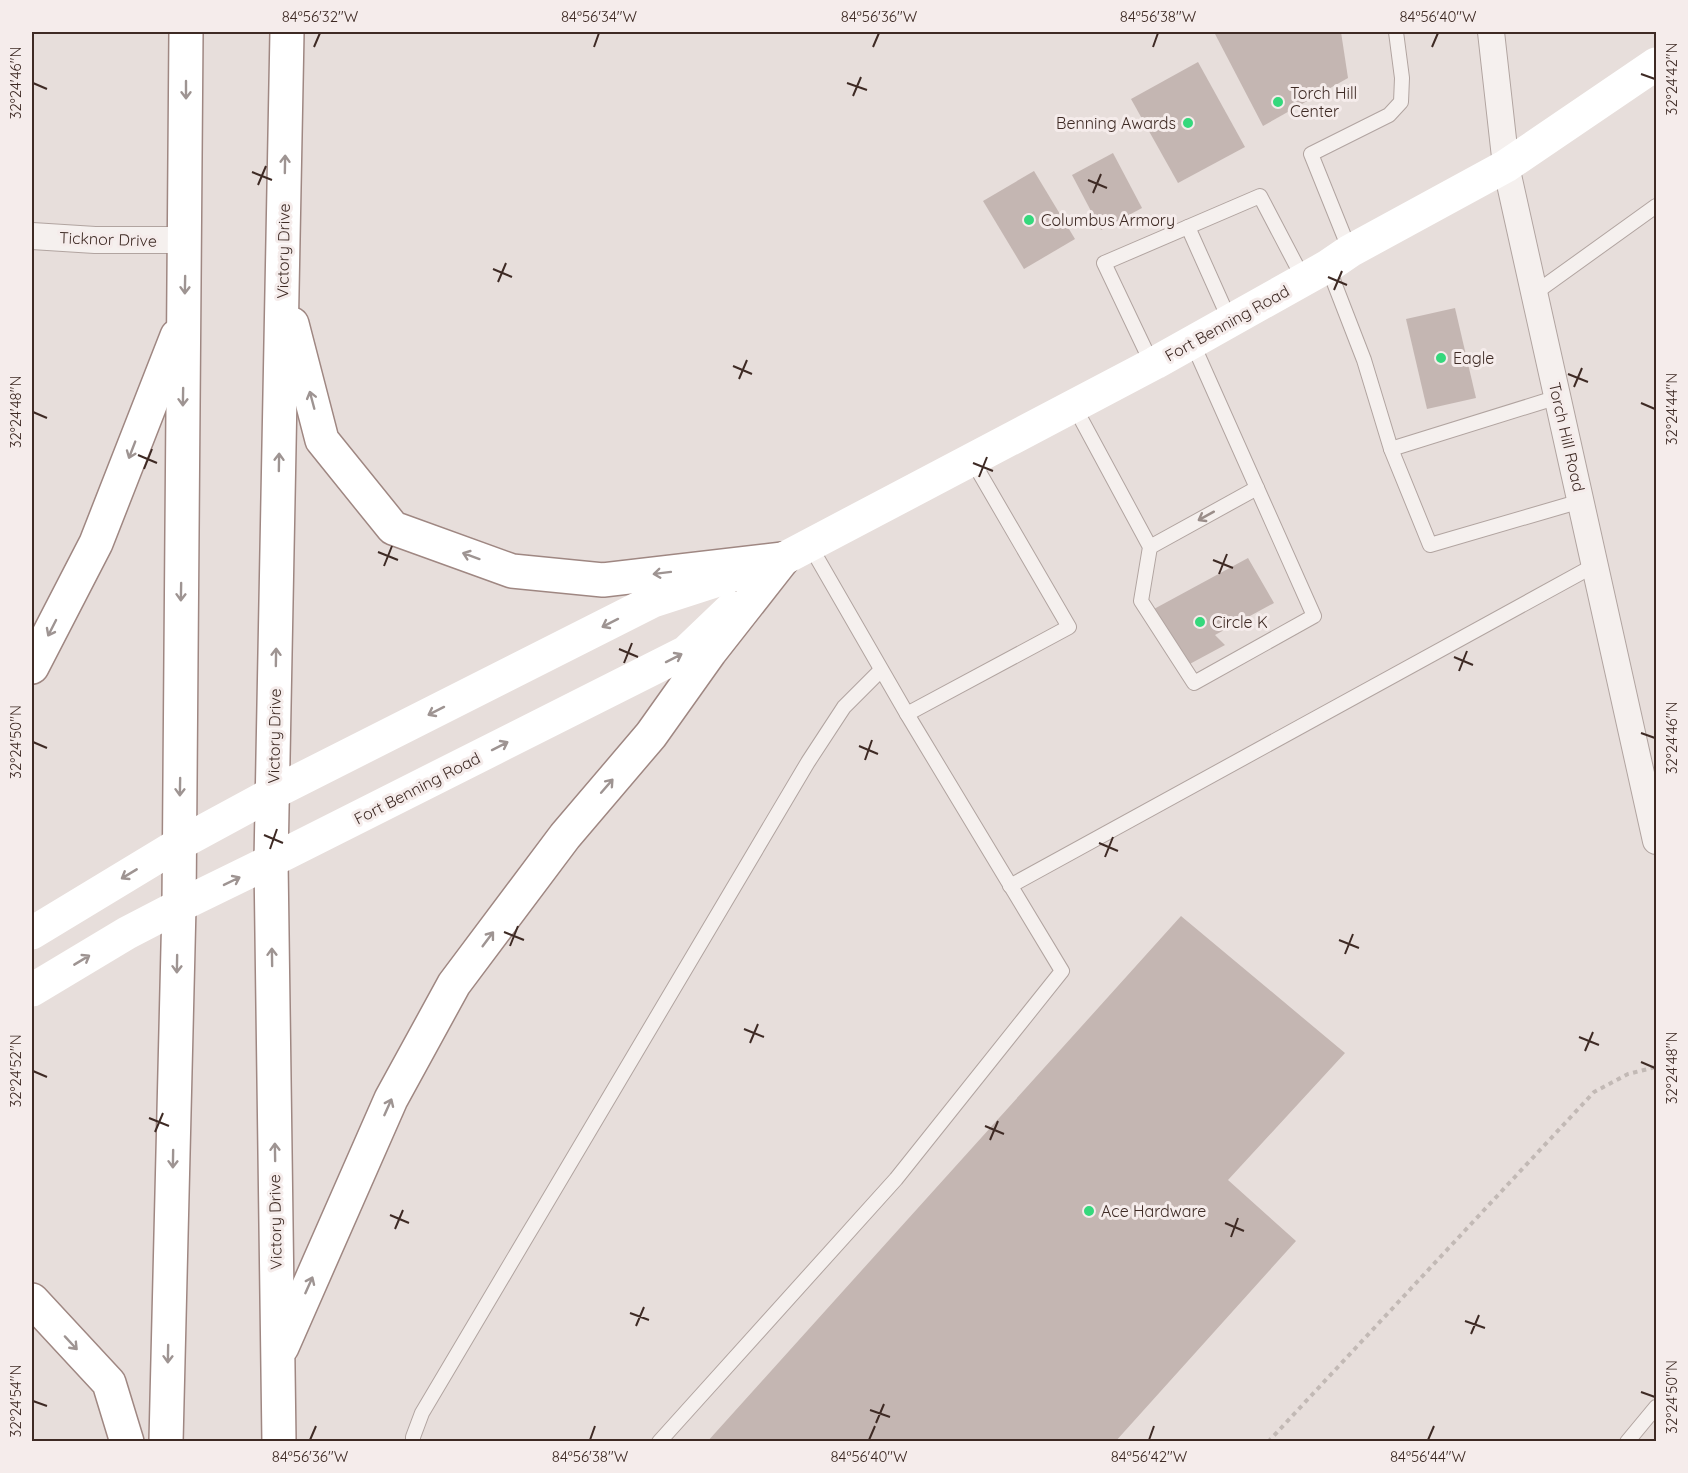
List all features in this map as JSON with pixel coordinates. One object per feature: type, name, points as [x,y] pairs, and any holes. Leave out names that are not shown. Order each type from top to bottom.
[{"type":"main road","points":[[166,1442],[179,906],[186,32]]},
{"type":"main road","name":"Victory Drive","points":[[279,1442],[271,861],[287,32]]},
{"type":"main road","name":"Fort Benning Road","points":[[32,933],[179,844],[273,793],[653,601],[796,552],[1074,406],[1506,166],[1656,64]]},
{"type":"main road","points":[[282,286],[322,440],[393,528],[512,572],[603,580],[796,552]]},
{"type":"main road","points":[[32,667],[96,543],[184,317]]},
{"type":"main road","points":[[277,1358],[392,1099],[454,984],[565,836],[651,735],[710,652],[796,552]]},
{"type":"main road","name":"Fort Benning Road","points":[[32,990],[127,933],[179,906],[686,652],[796,552]]},
{"type":"main road","points":[[32,1300],[109,1383],[127,1442]]},
{"type":"street","name":"Torch Hill Road","points":[[1491,32],[1506,166],[1656,841]]},
{"type":"street","name":"Ticknor Drive","points":[[32,236],[95,240],[185,240]]},
{"type":"lane","points":[[1396,32],[1402,78],[1401,102],[1389,115],[1311,154],[1327,266],[1364,360],[1390,449],[1430,545],[1581,501]]},
{"type":"lane","points":[[1152,364],[1104,263],[1260,196],[1327,266]]},
{"type":"lane","points":[[1535,293],[1656,206]]},
{"type":"lane","points":[[1188,227],[1230,321]]},
{"type":"lane","points":[[1074,406],[1150,547],[1141,601],[1194,682],[1314,616],[1192,342]]},
{"type":"lane","points":[[1390,449],[1558,397]]},
{"type":"lane","points":[[907,714],[1069,627],[972,459]]},
{"type":"lane","points":[[1150,547],[1257,488]]},
{"type":"lane","points":[[658,1442],[896,1179],[1062,971],[881,670],[796,552]]},
{"type":"lane","points":[[1011,885],[1595,566]]},
{"type":"lane","points":[[413,1442],[412,1437],[422,1413],[803,770],[844,707],[881,670]]},
{"type":"lane","points":[[1627,1442],[1656,1407]]},
{"type":"path","points":[[1268,1442],[1594,1092],[1628,1074],[1656,1067]]},
{"type":"building","name":"Torch Hill Center","points":[[1214,32],[1341,32],[1348,78],[1263,126]]},
{"type":"building","name":"Benning Awards","points":[[1198,62],[1245,147],[1178,183],[1131,99]]},
{"type":"building","points":[[1113,153],[1142,208],[1101,230],[1072,175]]},
{"type":"building","name":"Columbus Armory","points":[[1034,171],[1075,239],[1024,269],[983,201]]},
{"type":"building","name":"Eagle","points":[[1455,308],[1476,398],[1427,409],[1406,319]]},
{"type":"building","name":"Circle K","points":[[1248,558],[1274,603],[1215,635],[1225,645],[1186,666],[1154,609]]},
{"type":"building","name":"Ace Hardware","points":[[1181,916],[1345,1053],[1228,1180],[1296,1241],[1115,1442],[707,1442]]},
{"type":"place","name":"Torch Hill Center","points":[[1278,102]]},
{"type":"place","name":"Benning Awards","points":[[1188,123]]},
{"type":"place","name":"Columbus Armory","points":[[1029,220]]},
{"type":"place","name":"Eagle","points":[[1441,358]]},
{"type":"place","name":"Circle K","points":[[1200,622]]},
{"type":"place","name":"Ace Hardware","points":[[1089,1211]]}]
